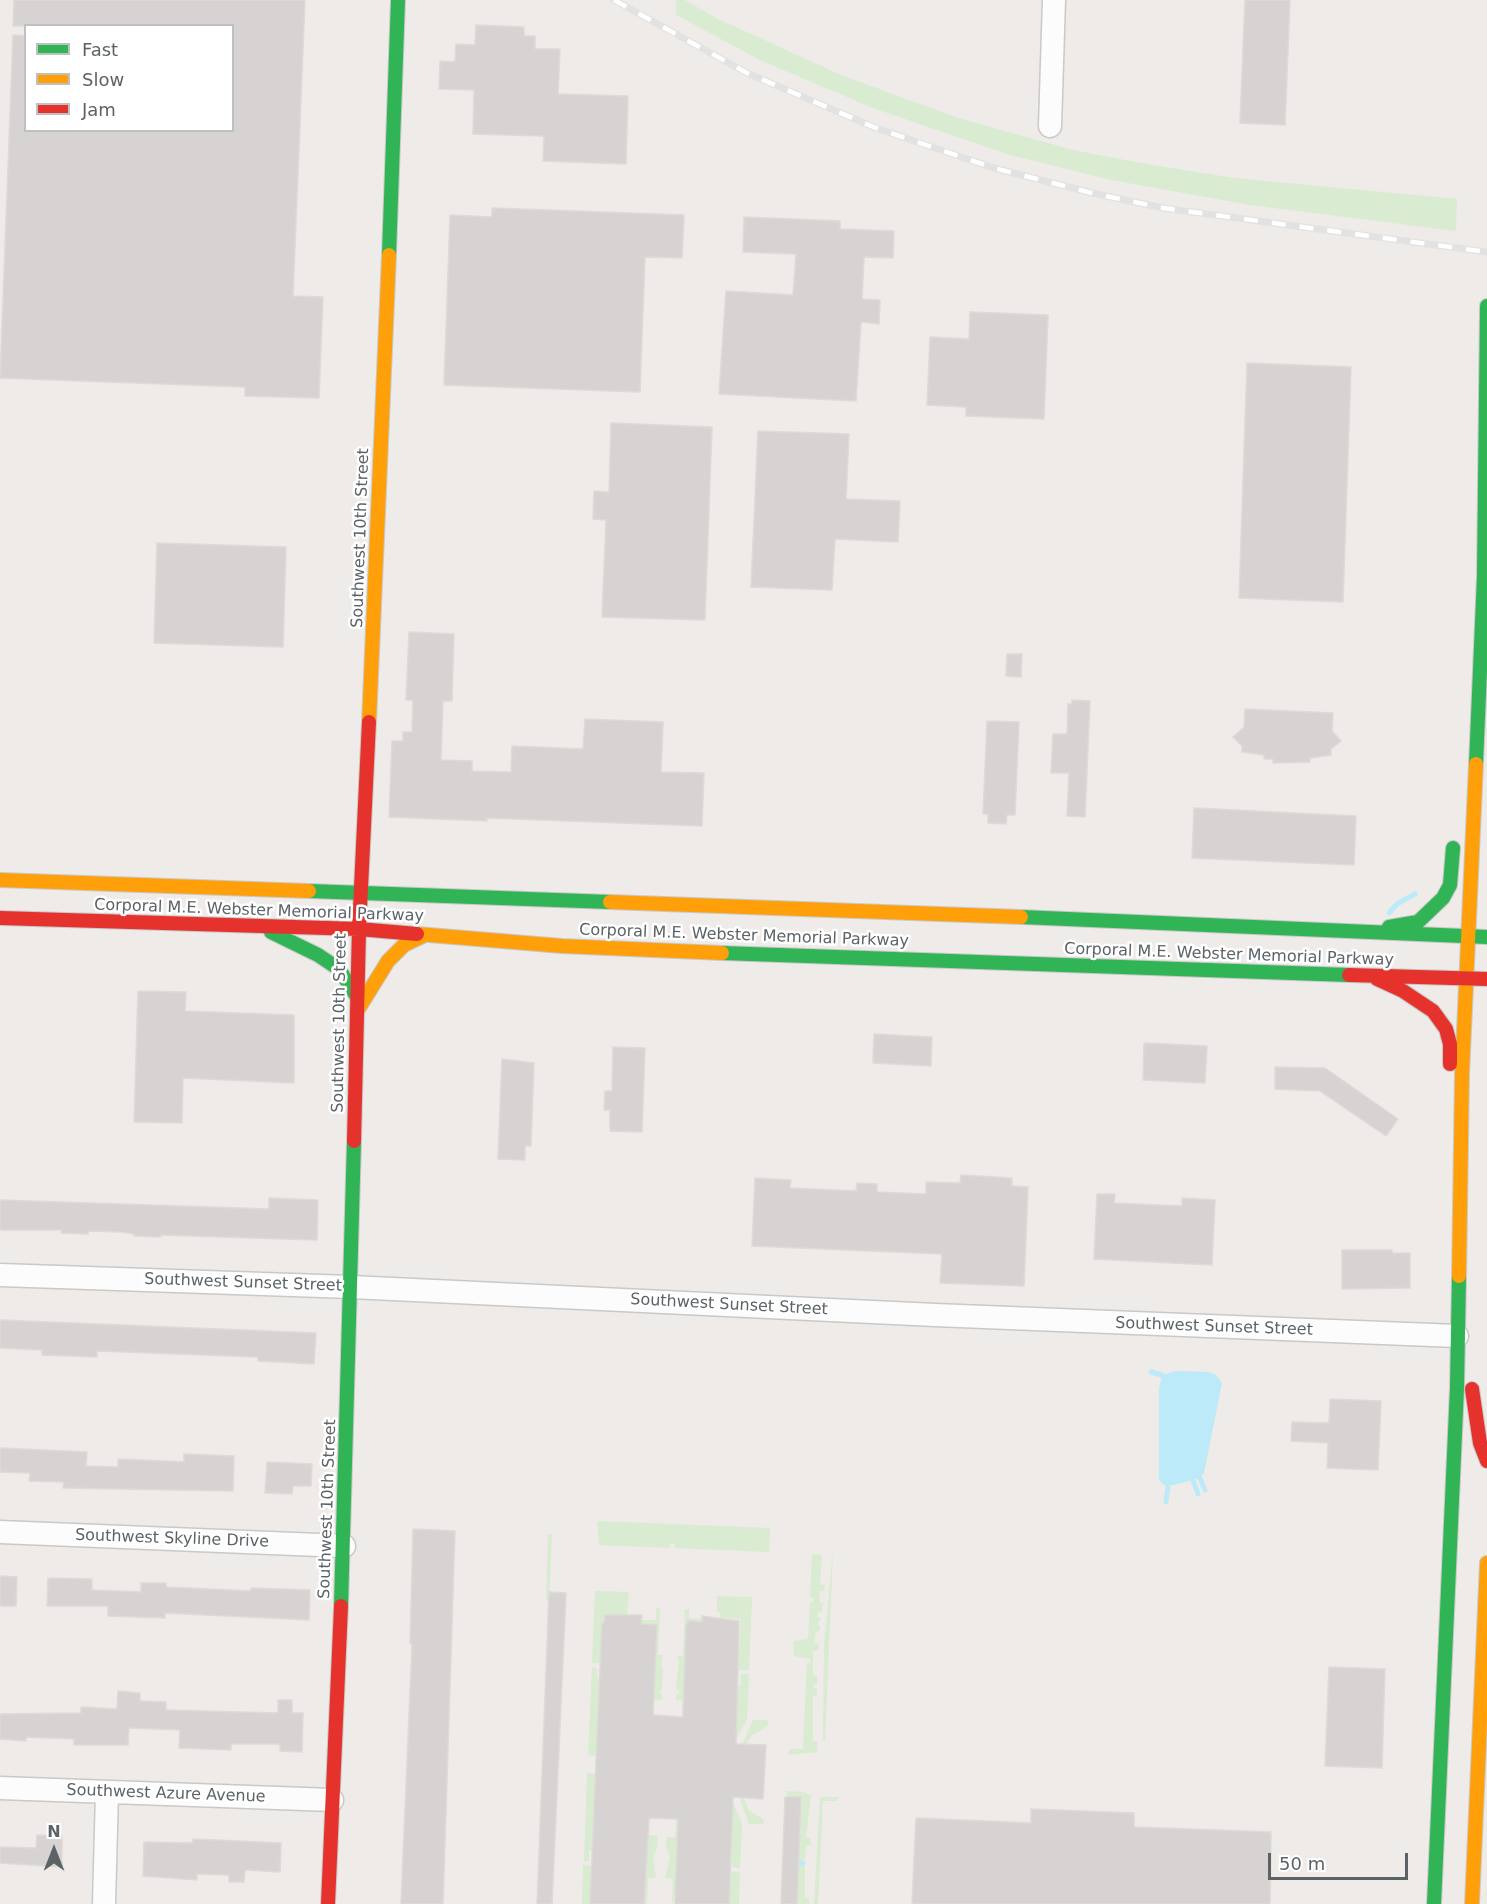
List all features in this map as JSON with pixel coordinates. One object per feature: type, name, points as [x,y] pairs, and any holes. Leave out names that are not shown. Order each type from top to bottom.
[{"type":"main road","name":"Southwest 10th Street","points":[[328,1904],[344,1545],[359,929],[398,0]]},
{"type":"main road","points":[[1434,1904],[1457,1336],[1471,750],[1484,576],[1487,306]]},
{"type":"main road","points":[[1362,931],[1418,922],[1433,909],[1450,885],[1454,838]]},
{"type":"main road","name":"Corporal M.E. Webster Memorial Parkway","points":[[0,880],[362,892],[1487,937]]},
{"type":"main road","points":[[119,884],[124,922]]},
{"type":"main road","name":"Corporal M.E. Webster Memorial Parkway","points":[[0,918],[359,929],[562,946],[1487,979]]},
{"type":"main road","points":[[258,926],[294,942],[339,969],[357,1004],[388,961],[404,945],[425,935]]},
{"type":"main road","points":[[1370,975],[1422,1003],[1442,1023],[1450,1044],[1450,1090],[1461,1118]]},
{"type":"main road","points":[[1457,1336],[1467,1344],[1480,1443],[1487,1461]]},
{"type":"main road","points":[[1472,1904],[1487,1563]]},
{"type":"main road","points":[[1439,1802],[1456,1806]]},
{"type":"street","points":[[1050,126],[1054,0]]},
{"type":"street","name":"Southwest Sunset Street","points":[[0,1275],[351,1287],[934,1315],[1457,1336]]},
{"type":"street","name":"Southwest Skyline Drive","points":[[0,1533],[344,1545]]},
{"type":"street","name":"Southwest Azure Avenue","points":[[0,1788],[332,1800]]},
{"type":"street","points":[[104,1904],[107,1792]]},
{"type":"green space","points":[[676,0],[685,0],[716,18],[841,75],[958,118],[1073,150],[1146,164],[1234,178],[1457,199],[1456,231],[1250,205],[1111,180],[1010,155],[873,108],[762,61],[676,15]]},
{"type":"green space","points":[[597,1521],[770,1528],[769,1552],[675,1548],[675,1544],[670,1544],[670,1548],[599,1545]]},
{"type":"green space","points":[[548,1534],[552,1534],[549,1601],[546,1601]]},
{"type":"green space","points":[[833,1550],[825,1741],[823,1741],[824,1646]]},
{"type":"green space","points":[[812,1554],[822,1555],[820,1584],[825,1585],[824,1591],[820,1591],[819,1602],[823,1603],[822,1611],[818,1612],[817,1617],[821,1618],[817,1625],[820,1626],[820,1631],[816,1632],[814,1643],[819,1644],[818,1650],[813,1651],[813,1675],[817,1676],[817,1683],[813,1684],[817,1689],[817,1695],[813,1696],[813,1741],[818,1742],[817,1752],[788,1755],[790,1749],[803,1749],[807,1663],[810,1663],[811,1659],[794,1656],[793,1641],[808,1639],[810,1602],[813,1602],[813,1597],[810,1597]]},
{"type":"green space","points":[[595,1591],[629,1592],[627,1616],[605,1616],[604,1623],[602,1623],[602,1663],[592,1663]]},
{"type":"green space","points":[[717,1596],[752,1597],[749,1670],[738,1670],[741,1619],[720,1618],[720,1612],[717,1612]]},
{"type":"green space","points":[[656,1608],[660,1608],[658,1655],[663,1655],[662,1689],[659,1693],[662,1694],[662,1700],[654,1700],[654,1732],[650,1732],[657,1625],[641,1624],[641,1620],[656,1620]]},
{"type":"green space","points":[[685,1609],[689,1609],[689,1618],[702,1619],[702,1622],[680,1734],[683,1701],[676,1700],[676,1695],[679,1694],[679,1689],[676,1689],[679,1662],[677,1656],[683,1656]]},
{"type":"green space","points":[[592,1667],[597,1668],[597,1678],[601,1678],[596,1756],[588,1755]]},
{"type":"green space","points":[[741,1674],[749,1674],[747,1719],[736,1740],[737,1685],[741,1685]]},
{"type":"green space","points":[[753,1720],[767,1720],[769,1725],[752,1735],[746,1745],[742,1745]]},
{"type":"green space","points":[[587,1773],[595,1774],[597,1780],[594,1851],[589,1851],[589,1861],[584,1861]]},
{"type":"green space","points":[[786,1791],[804,1792],[811,1796],[806,1837],[811,1839],[811,1845],[806,1846],[805,1860],[799,1860],[802,1797],[788,1797]]},
{"type":"green space","points":[[739,1797],[743,1797],[749,1811],[763,1819],[764,1824],[749,1824]]},
{"type":"green space","points":[[820,1797],[839,1797],[836,1801],[823,1801],[818,1904],[814,1904]]},
{"type":"green space","points":[[732,1800],[742,1824],[740,1868],[732,1867]]},
{"type":"green space","points":[[651,1806],[649,1835],[658,1836],[657,1848],[653,1856],[656,1878],[648,1878],[647,1904],[644,1904],[646,1833]]},
{"type":"green space","points":[[677,1807],[679,1807],[679,1835],[676,1894],[672,1904],[673,1879],[665,1878],[670,1856],[666,1848],[667,1837],[675,1837]]},
{"type":"green space","points":[[583,1865],[593,1866],[590,1904],[582,1904]]},
{"type":"green space","points":[[805,1865],[805,1898],[809,1898],[809,1904],[797,1904],[798,1876],[786,1876],[786,1866]]},
{"type":"green space","points":[[728,1871],[740,1872],[739,1904],[729,1904]]},
{"type":"water","points":[[1176,1371],[1209,1372],[1216,1375],[1222,1383],[1204,1473],[1200,1478],[1174,1485],[1164,1485],[1159,1480],[1159,1388],[1162,1375]]},
{"type":"building","points":[[14,0],[305,0],[293,296],[323,297],[319,398],[245,396],[245,387],[0,378],[13,35],[24,36],[24,132],[234,132],[234,24],[24,24],[24,26],[13,26]]},
{"type":"building","points":[[1245,0],[1290,0],[1285,125],[1240,123]]},
{"type":"building","points":[[476,25],[524,27],[524,36],[535,36],[535,49],[560,49],[558,94],[628,96],[626,164],[543,161],[544,136],[473,134],[474,90],[439,89],[440,61],[455,62],[456,44],[475,45]]},
{"type":"building","points":[[492,208],[684,215],[682,258],[645,257],[640,392],[444,385],[450,215],[492,217]]},
{"type":"building","points":[[744,217],[840,221],[840,229],[894,231],[893,258],[864,257],[862,299],[880,300],[879,324],[861,322],[856,401],[719,394],[726,291],[793,295],[796,254],[743,252]]},
{"type":"building","points":[[970,312],[1048,315],[1044,419],[966,416],[966,407],[927,405],[930,337],[969,339]]},
{"type":"building","points":[[1247,363],[1351,367],[1343,602],[1239,598]]},
{"type":"building","points":[[611,423],[712,427],[705,620],[602,617],[606,520],[593,519],[594,491],[609,492]]},
{"type":"building","points":[[758,431],[849,434],[846,499],[900,501],[898,542],[835,539],[832,590],[751,587]]},
{"type":"building","points":[[157,543],[286,547],[283,647],[154,643]]},
{"type":"building","points":[[409,632],[454,634],[452,701],[443,701],[441,760],[472,761],[472,771],[511,772],[512,746],[583,749],[585,719],[663,722],[661,772],[704,773],[702,826],[487,818],[487,821],[389,817],[392,741],[403,741],[403,732],[412,732],[413,700],[406,700]]},
{"type":"building","points":[[1007,654],[1022,654],[1021,677],[1006,676]]},
{"type":"building","points":[[1072,700],[1090,701],[1085,817],[1067,816],[1069,773],[1051,773],[1053,734],[1067,734],[1068,704],[1072,704]]},
{"type":"building","points":[[1245,709],[1333,713],[1332,731],[1341,741],[1331,749],[1331,755],[1310,758],[1310,762],[1273,763],[1273,759],[1264,759],[1264,755],[1242,752],[1242,746],[1233,737],[1244,727]]},
{"type":"building","points":[[987,721],[1019,722],[1015,815],[1007,815],[1006,824],[988,823],[988,814],[983,814]]},
{"type":"building","points":[[1194,808],[1356,816],[1354,865],[1192,858]]},
{"type":"building","points":[[138,991],[186,992],[185,1011],[294,1015],[294,1083],[183,1078],[182,1123],[134,1122]]},
{"type":"building","points":[[874,1034],[932,1037],[931,1066],[873,1063]]},
{"type":"building","points":[[1144,1043],[1207,1046],[1205,1083],[1143,1080]]},
{"type":"building","points":[[613,1047],[645,1048],[642,1132],[610,1131],[610,1110],[604,1110],[605,1091],[612,1091]]},
{"type":"building","points":[[502,1059],[534,1063],[531,1146],[525,1146],[525,1160],[498,1159]]},
{"type":"building","points":[[1275,1067],[1325,1068],[1398,1119],[1386,1136],[1320,1091],[1275,1089]]},
{"type":"building","points":[[961,1175],[1012,1178],[1012,1186],[1028,1187],[1024,1286],[940,1283],[942,1254],[752,1246],[755,1178],[791,1180],[790,1188],[856,1191],[857,1183],[877,1184],[877,1192],[926,1194],[926,1182],[960,1183]]},
{"type":"building","points":[[1097,1194],[1115,1194],[1114,1203],[1182,1206],[1182,1198],[1215,1200],[1212,1265],[1094,1259]]},
{"type":"building","points":[[269,1198],[318,1200],[317,1240],[134,1236],[134,1234],[121,1232],[61,1233],[62,1230],[0,1230],[0,1200],[269,1209]]},
{"type":"building","points":[[1342,1250],[1392,1250],[1392,1253],[1410,1253],[1410,1288],[1342,1289]]},
{"type":"building","points":[[0,1320],[316,1333],[314,1364],[258,1361],[258,1357],[97,1351],[97,1357],[42,1355],[42,1350],[0,1348]]},
{"type":"building","points":[[1330,1399],[1381,1401],[1378,1470],[1327,1468],[1328,1443],[1291,1441],[1292,1422],[1329,1423]]},
{"type":"building","points":[[0,1448],[87,1452],[86,1466],[118,1467],[118,1459],[184,1462],[184,1454],[234,1456],[233,1491],[63,1488],[64,1482],[29,1481],[30,1473],[0,1472]]},
{"type":"building","points":[[267,1462],[312,1464],[311,1486],[293,1486],[292,1494],[265,1493]]},
{"type":"building","points":[[413,1529],[455,1531],[443,1904],[401,1904],[412,1644],[410,1644]]},
{"type":"building","points":[[0,1576],[17,1577],[16,1606],[0,1606]]},
{"type":"building","points":[[48,1578],[92,1579],[92,1590],[141,1592],[141,1583],[166,1583],[166,1587],[251,1591],[251,1588],[310,1590],[309,1620],[165,1613],[165,1618],[108,1616],[108,1606],[47,1606]]},
{"type":"building","points":[[549,1592],[566,1593],[552,1904],[537,1904]]},
{"type":"building","points":[[605,1615],[642,1615],[641,1624],[657,1625],[653,1715],[683,1717],[688,1621],[702,1622],[702,1616],[739,1621],[736,1744],[766,1745],[763,1799],[733,1797],[729,1904],[675,1904],[678,1819],[649,1818],[644,1904],[590,1904],[602,1623],[604,1623]]},
{"type":"building","points":[[1329,1667],[1385,1669],[1382,1768],[1325,1766]]},
{"type":"building","points":[[118,1691],[140,1693],[140,1701],[166,1702],[166,1710],[278,1713],[278,1700],[292,1700],[292,1713],[303,1713],[302,1752],[280,1751],[280,1744],[231,1744],[231,1750],[179,1748],[180,1730],[129,1728],[128,1745],[74,1745],[74,1739],[26,1737],[26,1741],[0,1739],[0,1714],[81,1713],[81,1707],[117,1709]]},
{"type":"building","points":[[785,1797],[801,1797],[797,1904],[781,1904]]},
{"type":"building","points":[[1031,1809],[1134,1813],[1134,1827],[1271,1832],[1270,1904],[912,1904],[916,1818],[1031,1823]]},
{"type":"building","points":[[37,1835],[62,1836],[62,1867],[0,1863],[0,1847],[36,1848]]},
{"type":"building","points":[[193,1839],[281,1843],[280,1872],[245,1870],[244,1882],[229,1882],[229,1875],[197,1874],[197,1880],[143,1876],[144,1842],[193,1843]]},
{"type":"waterway","points":[[1389,913],[1397,904],[1415,894]]},
{"type":"waterway","points":[[1151,1372],[1162,1375]]},
{"type":"waterway","points":[[1200,1478],[1205,1490]]},
{"type":"waterway","points":[[1193,1480],[1198,1494]]},
{"type":"waterway","points":[[1166,1502],[1168,1485]]},
{"type":"waterway","points":[[799,1862],[803,1863]]},
{"type":"railway","points":[[614,0],[747,73],[876,128],[994,168],[1163,208],[1487,252]]},
{"type":"traffic: fast","points":[[389,255],[398,0]]},
{"type":"traffic: fast","points":[[1476,764],[1484,576],[1487,306]]},
{"type":"traffic: fast","points":[[1389,927],[1418,922],[1443,898],[1450,885],[1453,848]]},
{"type":"traffic: fast","points":[[309,891],[610,902]]},
{"type":"traffic: fast","points":[[1021,917],[1487,937]]},
{"type":"traffic: fast","points":[[271,932],[318,955],[339,969],[357,997]]},
{"type":"traffic: fast","points":[[722,953],[1349,975]]},
{"type":"traffic: fast","points":[[341,1606],[354,1141]]},
{"type":"traffic: fast","points":[[1434,1904],[1457,1388],[1459,1276]]},
{"type":"traffic: slow","points":[[369,722],[389,255]]},
{"type":"traffic: slow","points":[[1459,1276],[1462,1074],[1476,764]]},
{"type":"traffic: slow","points":[[0,880],[309,891]]},
{"type":"traffic: slow","points":[[610,902],[1021,917]]},
{"type":"traffic: slow","points":[[417,934],[562,946],[722,953]]},
{"type":"traffic: slow","points":[[357,1011],[388,961],[404,945],[425,935]]},
{"type":"traffic: slow","points":[[1472,1904],[1487,1563]]},
{"type":"traffic: jam","points":[[354,1141],[359,929],[369,722]]},
{"type":"traffic: jam","points":[[0,918],[359,929],[417,934]]},
{"type":"traffic: jam","points":[[1349,975],[1487,979]]},
{"type":"traffic: jam","points":[[1377,979],[1403,991],[1433,1011],[1446,1029],[1450,1044],[1450,1064]]},
{"type":"traffic: jam","points":[[1472,1389],[1480,1443],[1487,1461]]},
{"type":"traffic: jam","points":[[328,1904],[341,1606]]}]
